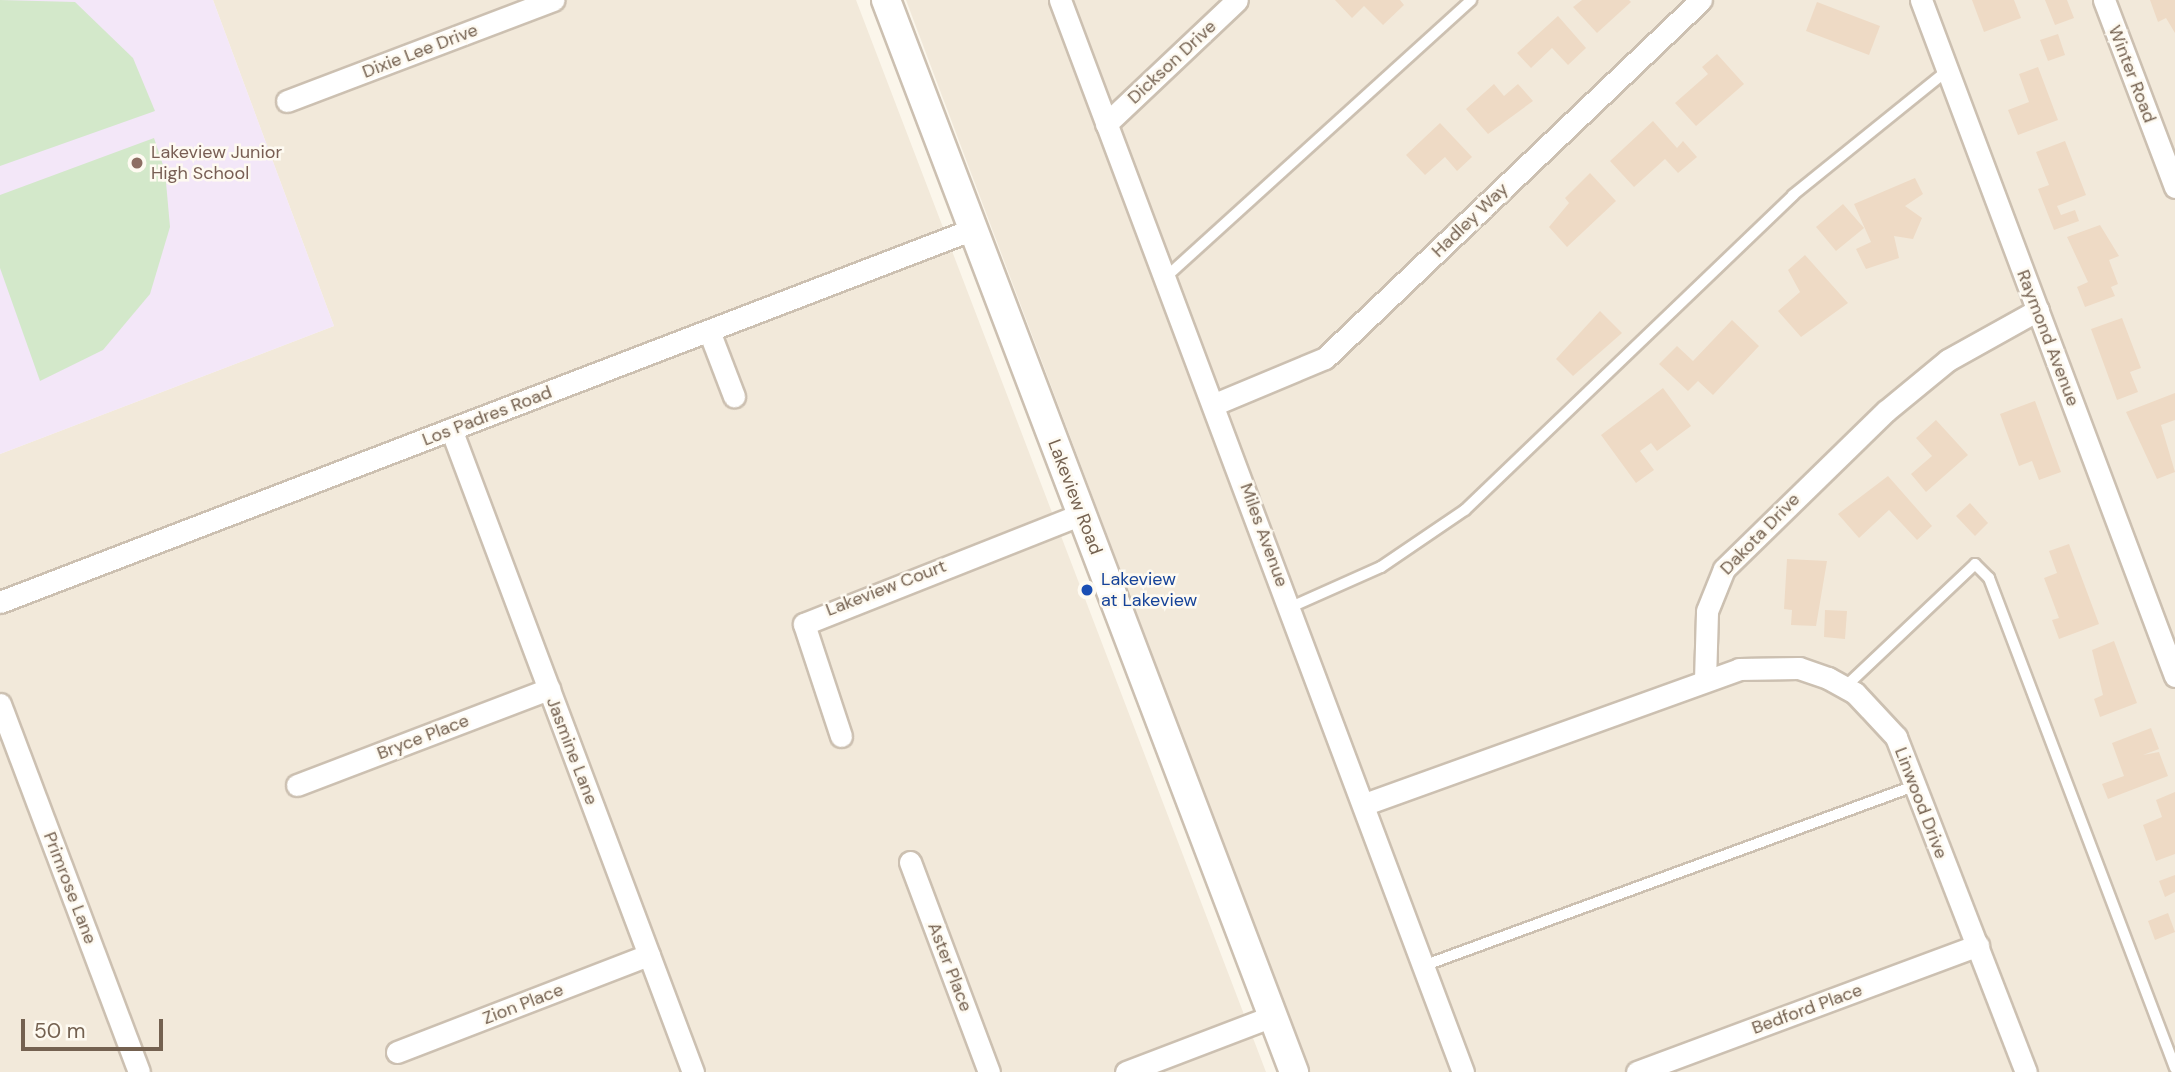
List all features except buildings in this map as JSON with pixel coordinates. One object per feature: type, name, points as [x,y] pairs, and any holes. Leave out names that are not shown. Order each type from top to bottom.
[{"type":"main road","name":"Lakeview Road","points":[[886,0],[1294,1072]]},
{"type":"street","name":"Dixie Lee Drive","points":[[287,101],[553,0]]},
{"type":"street","name":"Miles Avenue","points":[[1060,0],[1215,404],[1463,1072]]},
{"type":"street","name":"Hadley Way","points":[[1215,404],[1325,358],[1701,0]]},
{"type":"street","name":"Raymond Avenue","points":[[1921,0],[2175,676]]},
{"type":"street","name":"Winter Road","points":[[2104,0],[2175,187]]},
{"type":"street","name":"Dickson Drive","points":[[1106,124],[1226,5]]},
{"type":"street","name":"Los Padres Road","points":[[0,602],[973,229]]},
{"type":"street","name":"Dakota Drive","points":[[1705,680],[1707,611],[1724,569],[1886,411],[1948,360],[2038,310]]},
{"type":"street","points":[[709,331],[734,396]]},
{"type":"street","name":"Jasmine Lane","points":[[451,429],[693,1072]]},
{"type":"street","name":"Lakeview Court","points":[[841,736],[804,624],[1082,514]]},
{"type":"street","name":"Linwood Drive","points":[[1705,680],[1769,666],[1799,668],[1845,687],[1896,737],[2026,1072]]},
{"type":"street","points":[[1365,804],[1705,680]]},
{"type":"street","name":"Bryce Place","points":[[297,785],[549,689]]},
{"type":"street","name":"Primrose Lane","points":[[0,704],[139,1072]]},
{"type":"street","name":"Aster Place","points":[[910,862],[989,1072]]},
{"type":"street","name":"Bedford Place","points":[[1636,1072],[1978,945]]},
{"type":"street","name":"Zion Place","points":[[397,1052],[649,956]]},
{"type":"street","points":[[1126,1072],[1273,1016]]},
{"type":"lane","points":[[1166,277],[1471,0]]},
{"type":"lane","points":[[1291,607],[1402,555],[1465,509],[1793,195],[1948,70]]},
{"type":"lane","points":[[1845,687],[1975,564],[1989,578],[2175,1068]]},
{"type":"lane","points":[[1423,966],[1914,786]]},
{"type":"shaded area","name":"Lakeview Junior High School","points":[[0,0],[213,0],[334,326],[0,454]]},
{"type":"shaded area","points":[[213,0],[856,0],[1266,1072],[0,1072],[0,454],[334,326]]},
{"type":"shaded area","points":[[906,0],[2175,0],[2175,1072],[1309,1072]]},
{"type":"green space","points":[[0,0],[75,2],[133,58],[155,111],[0,166]]},
{"type":"green space","points":[[154,138],[165,171],[170,227],[150,294],[103,350],[40,381],[0,268],[0,195]]},
{"type":"place","name":"Lakeview Junior High School","points":[[137,163]]},
{"type":"place","name":"Lakeview at Lakeview","points":[[1087,590]]}]
